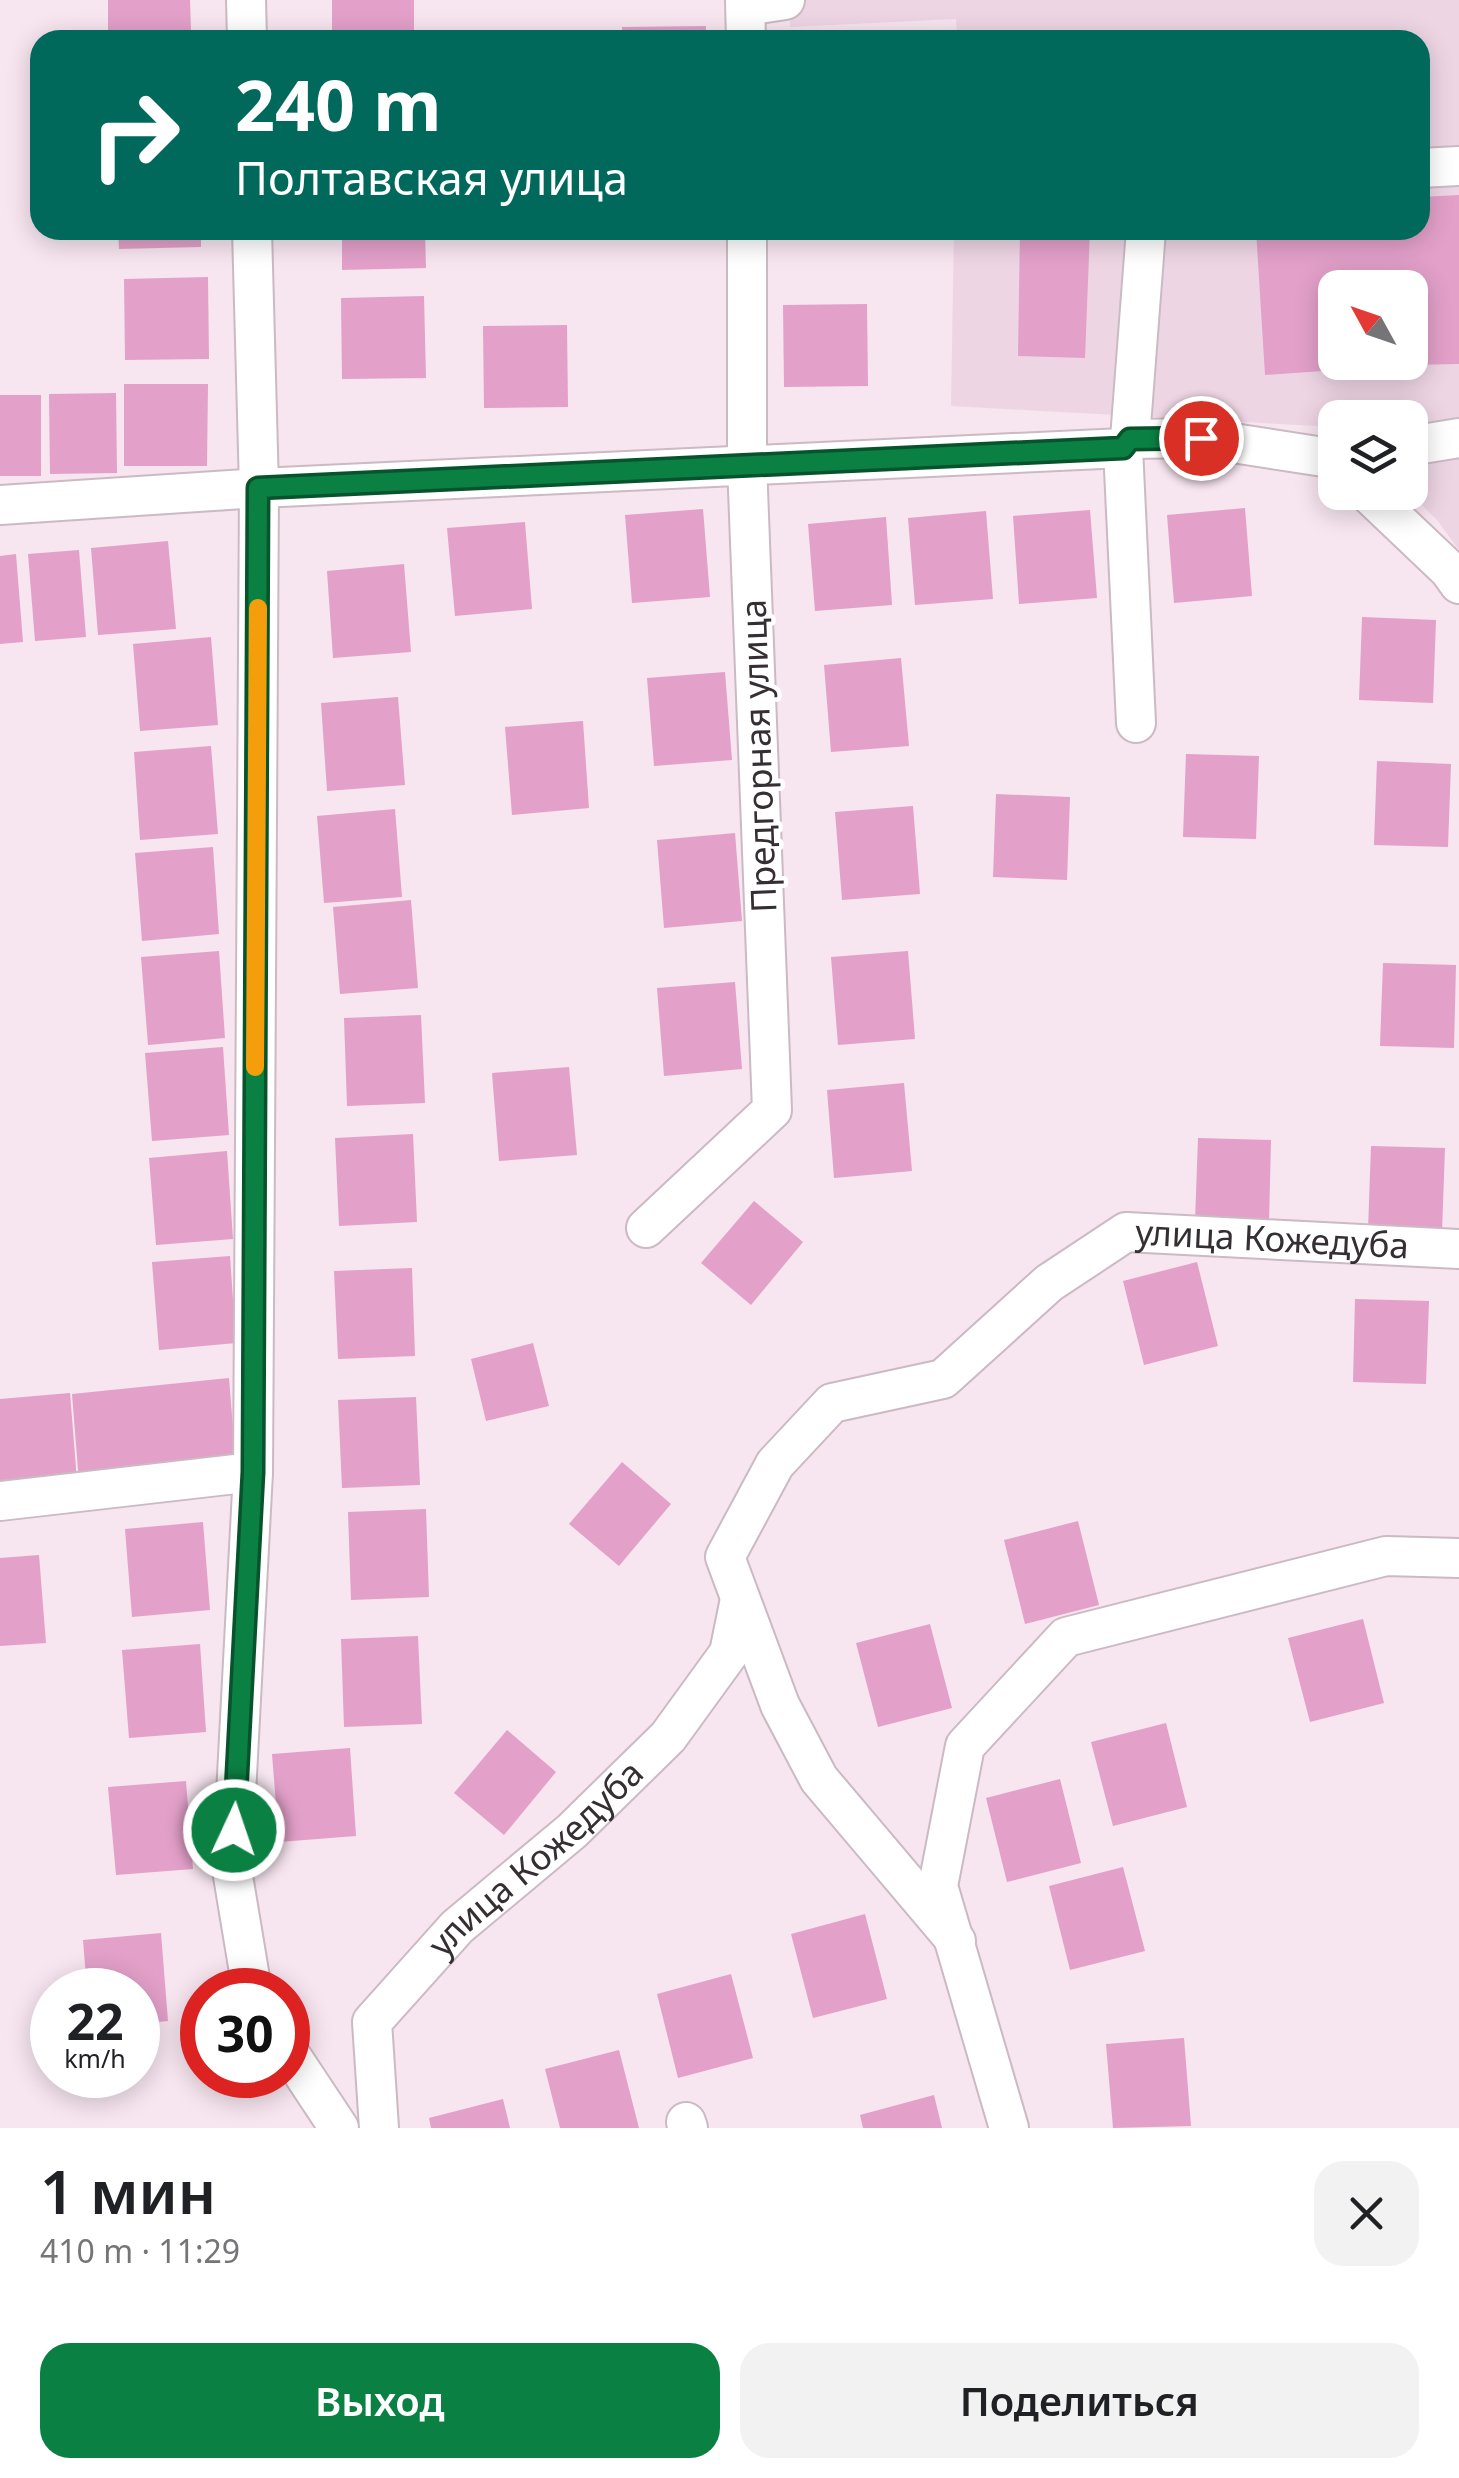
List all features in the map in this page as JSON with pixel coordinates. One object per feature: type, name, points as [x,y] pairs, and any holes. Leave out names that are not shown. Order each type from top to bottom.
[{"type":"street","points":[[246,0],[247,30]]},
{"type":"street","points":[[746,15],[785,0]]},
{"type":"street","points":[[1430,167],[1459,166]]},
{"type":"street","points":[[248,1968],[232,1870],[253,1472],[258,488],[252,240]]},
{"type":"street","name":"Предгорная улица","points":[[646,1228],[772,1110],[748,464],[746,240]]},
{"type":"street","points":[[1136,723],[1126,444],[1145,240]]},
{"type":"street","points":[[0,505],[1201,438],[1318,457]]},
{"type":"street","points":[[1428,443],[1459,438]]},
{"type":"street","points":[[1387,510],[1456,574]]},
{"type":"street","name":"улица Кожедуба","points":[[956,1941],[819,1779],[780,1706],[725,1557],[775,1464],[832,1403],[943,1379],[1049,1283],[1126,1232],[1459,1248]]},
{"type":"street","points":[[0,1501],[253,1472]]},
{"type":"street","name":"улица Кожедуба","points":[[1009,2128],[938,1886],[965,1746],[1066,1637],[1386,1556],[1459,1558]]},
{"type":"street","name":"улица Кожедуба","points":[[379,2128],[372,2022],[458,1927],[572,1831],[668,1737],[729,1653],[740,1599]]},
{"type":"street","points":[[310,2084],[339,2128]]},
{"type":"shaded area","points":[[790,0],[1459,0],[1459,550],[1427,510],[1428,400],[1318,400],[1318,426],[951,406],[954,240],[1430,240],[1430,30],[957,30],[956,19],[790,27]]},
{"type":"building","points":[[108,0],[190,0],[191,30],[108,30]]},
{"type":"building","points":[[332,0],[414,0],[414,30],[332,30]]},
{"type":"building","points":[[706,26],[706,30],[622,30],[622,27]]},
{"type":"building","points":[[1459,195],[1459,364],[1428,365],[1428,270],[1318,270],[1318,371],[1265,375],[1257,240],[1430,240],[1430,196]]},
{"type":"building","points":[[119,240],[201,240],[201,247],[119,249]]},
{"type":"building","points":[[342,240],[425,240],[426,268],[342,270]]},
{"type":"building","points":[[1020,240],[1090,240],[1085,358],[1018,356]]},
{"type":"building","points":[[208,277],[209,359],[125,360],[124,279]]},
{"type":"building","points":[[424,296],[426,378],[342,379],[341,298]]},
{"type":"building","points":[[867,304],[868,386],[784,387],[783,305]]},
{"type":"building","points":[[567,325],[568,407],[484,408],[483,326]]},
{"type":"building","points":[[124,384],[208,384],[207,466],[124,466]]},
{"type":"building","points":[[116,393],[117,473],[50,474],[49,394]]},
{"type":"building","points":[[0,395],[41,395],[41,476],[0,476]]},
{"type":"building","points":[[1245,508],[1252,596],[1174,603],[1167,515]]},
{"type":"building","points":[[703,509],[710,597],[632,603],[625,515]]},
{"type":"building","points":[[1090,510],[1097,598],[1019,604],[1013,516]]},
{"type":"building","points":[[986,511],[993,599],[915,605],[908,518]]},
{"type":"building","points":[[886,517],[892,605],[815,611],[808,524]]},
{"type":"building","points":[[525,522],[532,609],[455,616],[447,528]]},
{"type":"building","points":[[168,541],[176,629],[98,635],[91,548]]},
{"type":"building","points":[[79,550],[86,637],[35,641],[28,554]]},
{"type":"building","points":[[16,554],[23,642],[0,644],[0,556]]},
{"type":"building","points":[[404,564],[411,652],[333,658],[327,571]]},
{"type":"building","points":[[1362,617],[1436,620],[1433,703],[1359,700]]},
{"type":"building","points":[[211,637],[218,725],[140,731],[133,644]]},
{"type":"building","points":[[901,658],[909,746],[831,752],[824,665]]},
{"type":"building","points":[[725,672],[732,760],[654,766],[647,678]]},
{"type":"building","points":[[398,697],[405,785],[327,791],[321,703]]},
{"type":"building","points":[[583,721],[589,808],[512,815],[505,727]]},
{"type":"building","points":[[211,746],[218,834],[140,840],[134,752]]},
{"type":"building","points":[[1186,754],[1259,756],[1256,839],[1183,837]]},
{"type":"building","points":[[1377,761],[1451,764],[1448,847],[1374,845]]},
{"type":"building","points":[[996,794],[1070,797],[1067,880],[993,877]]},
{"type":"building","points":[[913,806],[920,894],[842,900],[835,812]]},
{"type":"building","points":[[395,809],[402,897],[324,903],[317,816]]},
{"type":"building","points":[[735,833],[742,921],[664,928],[657,840]]},
{"type":"building","points":[[213,847],[219,934],[142,941],[135,853]]},
{"type":"building","points":[[411,900],[418,988],[340,994],[333,907]]},
{"type":"building","points":[[219,951],[225,1038],[148,1045],[141,957]]},
{"type":"building","points":[[908,951],[915,1039],[838,1045],[831,957]]},
{"type":"building","points":[[1383,963],[1456,965],[1454,1048],[1380,1046]]},
{"type":"building","points":[[735,982],[742,1069],[664,1076],[657,988]]},
{"type":"building","points":[[421,1015],[425,1103],[347,1106],[344,1018]]},
{"type":"building","points":[[223,1047],[229,1135],[152,1141],[145,1053]]},
{"type":"building","points":[[569,1067],[577,1155],[499,1161],[492,1073]]},
{"type":"building","points":[[904,1083],[912,1171],[834,1178],[827,1090]]},
{"type":"building","points":[[413,1134],[417,1222],[339,1226],[335,1138]]},
{"type":"building","points":[[1198,1138],[1271,1140],[1269,1223],[1195,1221]]},
{"type":"building","points":[[1371,1146],[1445,1148],[1442,1232],[1368,1230]]},
{"type":"building","points":[[227,1151],[233,1239],[156,1245],[149,1158]]},
{"type":"building","points":[[754,1201],[803,1242],[751,1305],[701,1263]]},
{"type":"building","points":[[230,1256],[236,1343],[159,1350],[152,1262]]},
{"type":"building","points":[[1197,1262],[1218,1346],[1144,1365],[1123,1281]]},
{"type":"building","points":[[412,1268],[415,1356],[338,1359],[334,1271]]},
{"type":"building","points":[[1355,1299],[1429,1301],[1426,1384],[1353,1382]]},
{"type":"building","points":[[533,1343],[549,1406],[486,1421],[471,1359]]},
{"type":"building","points":[[229,1378],[236,1466],[79,1482],[72,1394]]},
{"type":"building","points":[[70,1393],[77,1481],[0,1487],[0,1399]]},
{"type":"building","points":[[416,1397],[420,1485],[342,1488],[338,1400]]},
{"type":"building","points":[[622,1462],[671,1504],[619,1566],[569,1524]]},
{"type":"building","points":[[426,1509],[429,1597],[351,1600],[348,1512]]},
{"type":"building","points":[[1078,1521],[1099,1605],[1025,1624],[1004,1540]]},
{"type":"building","points":[[203,1522],[210,1610],[132,1617],[125,1529]]},
{"type":"building","points":[[39,1555],[46,1643],[0,1646],[0,1558]]},
{"type":"building","points":[[1363,1619],[1384,1703],[1310,1722],[1288,1638]]},
{"type":"building","points":[[930,1624],[952,1708],[878,1727],[856,1643]]},
{"type":"building","points":[[418,1636],[422,1724],[344,1727],[341,1639]]},
{"type":"building","points":[[200,1644],[206,1732],[129,1738],[122,1650]]},
{"type":"building","points":[[1166,1723],[1187,1807],[1113,1826],[1091,1742]]},
{"type":"building","points":[[507,1730],[556,1772],[504,1835],[454,1793]]},
{"type":"building","points":[[350,1748],[356,1836],[279,1842],[272,1754]]},
{"type":"building","points":[[1060,1779],[1081,1863],[1007,1882],[986,1798]]},
{"type":"building","points":[[186,1781],[193,1869],[116,1875],[108,1787]]},
{"type":"building","points":[[1123,1867],[1145,1951],[1070,1970],[1049,1886]]},
{"type":"building","points":[[865,1914],[887,1999],[813,2018],[791,1934]]},
{"type":"building","points":[[161,1933],[168,2021],[160,2022],[160,1968],[85,1968],[83,1940]]},
{"type":"building","points":[[731,1974],[753,2058],[678,2078],[657,1994]]},
{"type":"building","points":[[1184,2038],[1191,2126],[1113,2128],[1106,2044]]},
{"type":"building","points":[[619,2050],[639,2128],[560,2128],[545,2069]]},
{"type":"building","points":[[934,2095],[942,2128],[863,2128],[860,2115]]},
{"type":"building","points":[[503,2099],[510,2128],[431,2128],[429,2118]]},
{"type":"slow traffic","points":[[255,1067],[258,608]]},
{"type":"route","points":[[234,1830],[253,1472],[258,488],[1123,448],[1130,439],[1201,438]]}]
